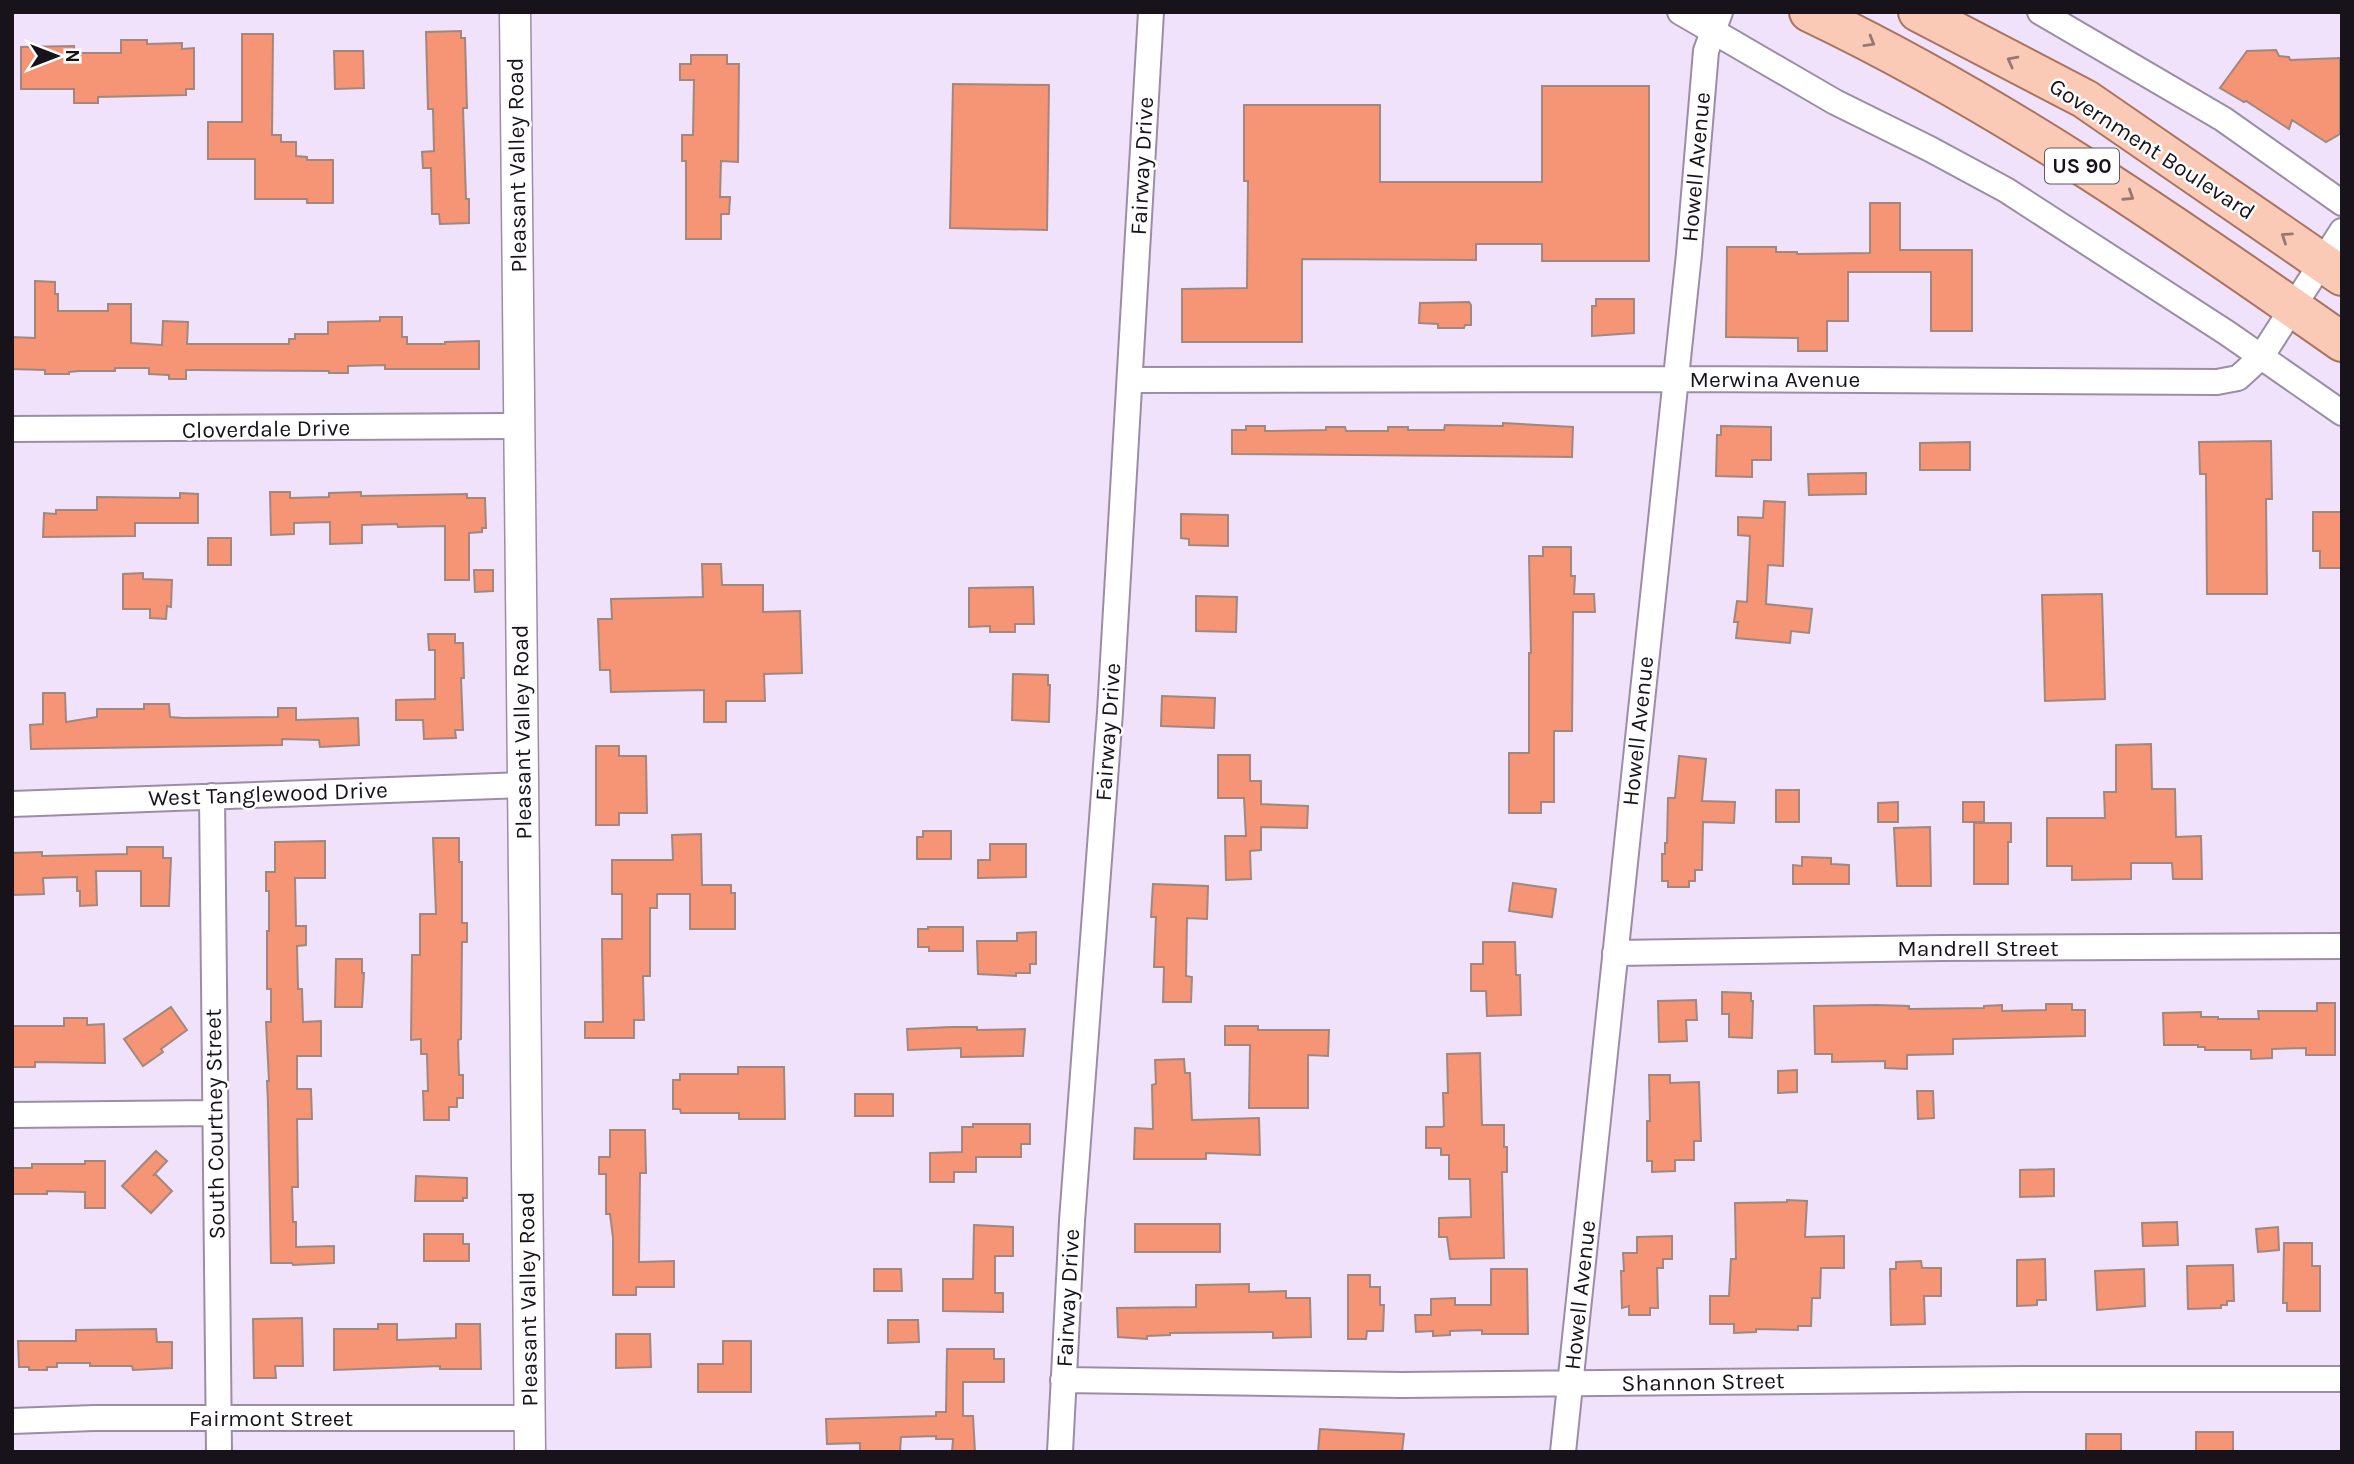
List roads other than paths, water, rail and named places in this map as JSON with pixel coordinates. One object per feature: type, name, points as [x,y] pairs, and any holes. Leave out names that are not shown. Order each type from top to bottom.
[{"type":"main road","name":"US 90","points":[[1809,12],[1860,37],[2041,140],[2134,199],[2342,342]]},
{"type":"main road","name":"Government Boulevard","points":[[1918,12],[2085,99],[2335,256]]},
{"type":"street","name":"Pleasant Valley Road","points":[[515,12],[530,1452]]},
{"type":"street","name":"Fairway Drive","points":[[1060,1452],[1072,1221],[1110,712],[1151,12]]},
{"type":"street","points":[[1680,12],[1716,22],[1835,102],[2006,190],[2261,356],[2342,413]]},
{"type":"street","points":[[2040,12],[2223,119],[2342,202]]},
{"type":"street","name":"Howell Avenue","points":[[1563,1452],[1689,254],[1706,51],[1716,22]]},
{"type":"street","name":"Merwina Avenue","points":[[1130,380],[2217,382],[2238,378],[2261,356],[2292,307],[2335,256]]},
{"type":"street","name":"Cloverdale Drive","points":[[12,429],[519,426]]},
{"type":"street","name":"West Tanglewood Drive","points":[[12,804],[523,785]]},
{"type":"street","name":"South Courtney Street","points":[[212,796],[219,1452]]},
{"type":"street","name":"Mandrell Street","points":[[1615,953],[2342,946]]},
{"type":"street","points":[[12,1115],[215,1113]]},
{"type":"street","name":"Shannon Street","points":[[1063,1380],[1402,1385],[2342,1378]]},
{"type":"street","name":"Fairmont Street","points":[[12,1421],[529,1418]]}]
